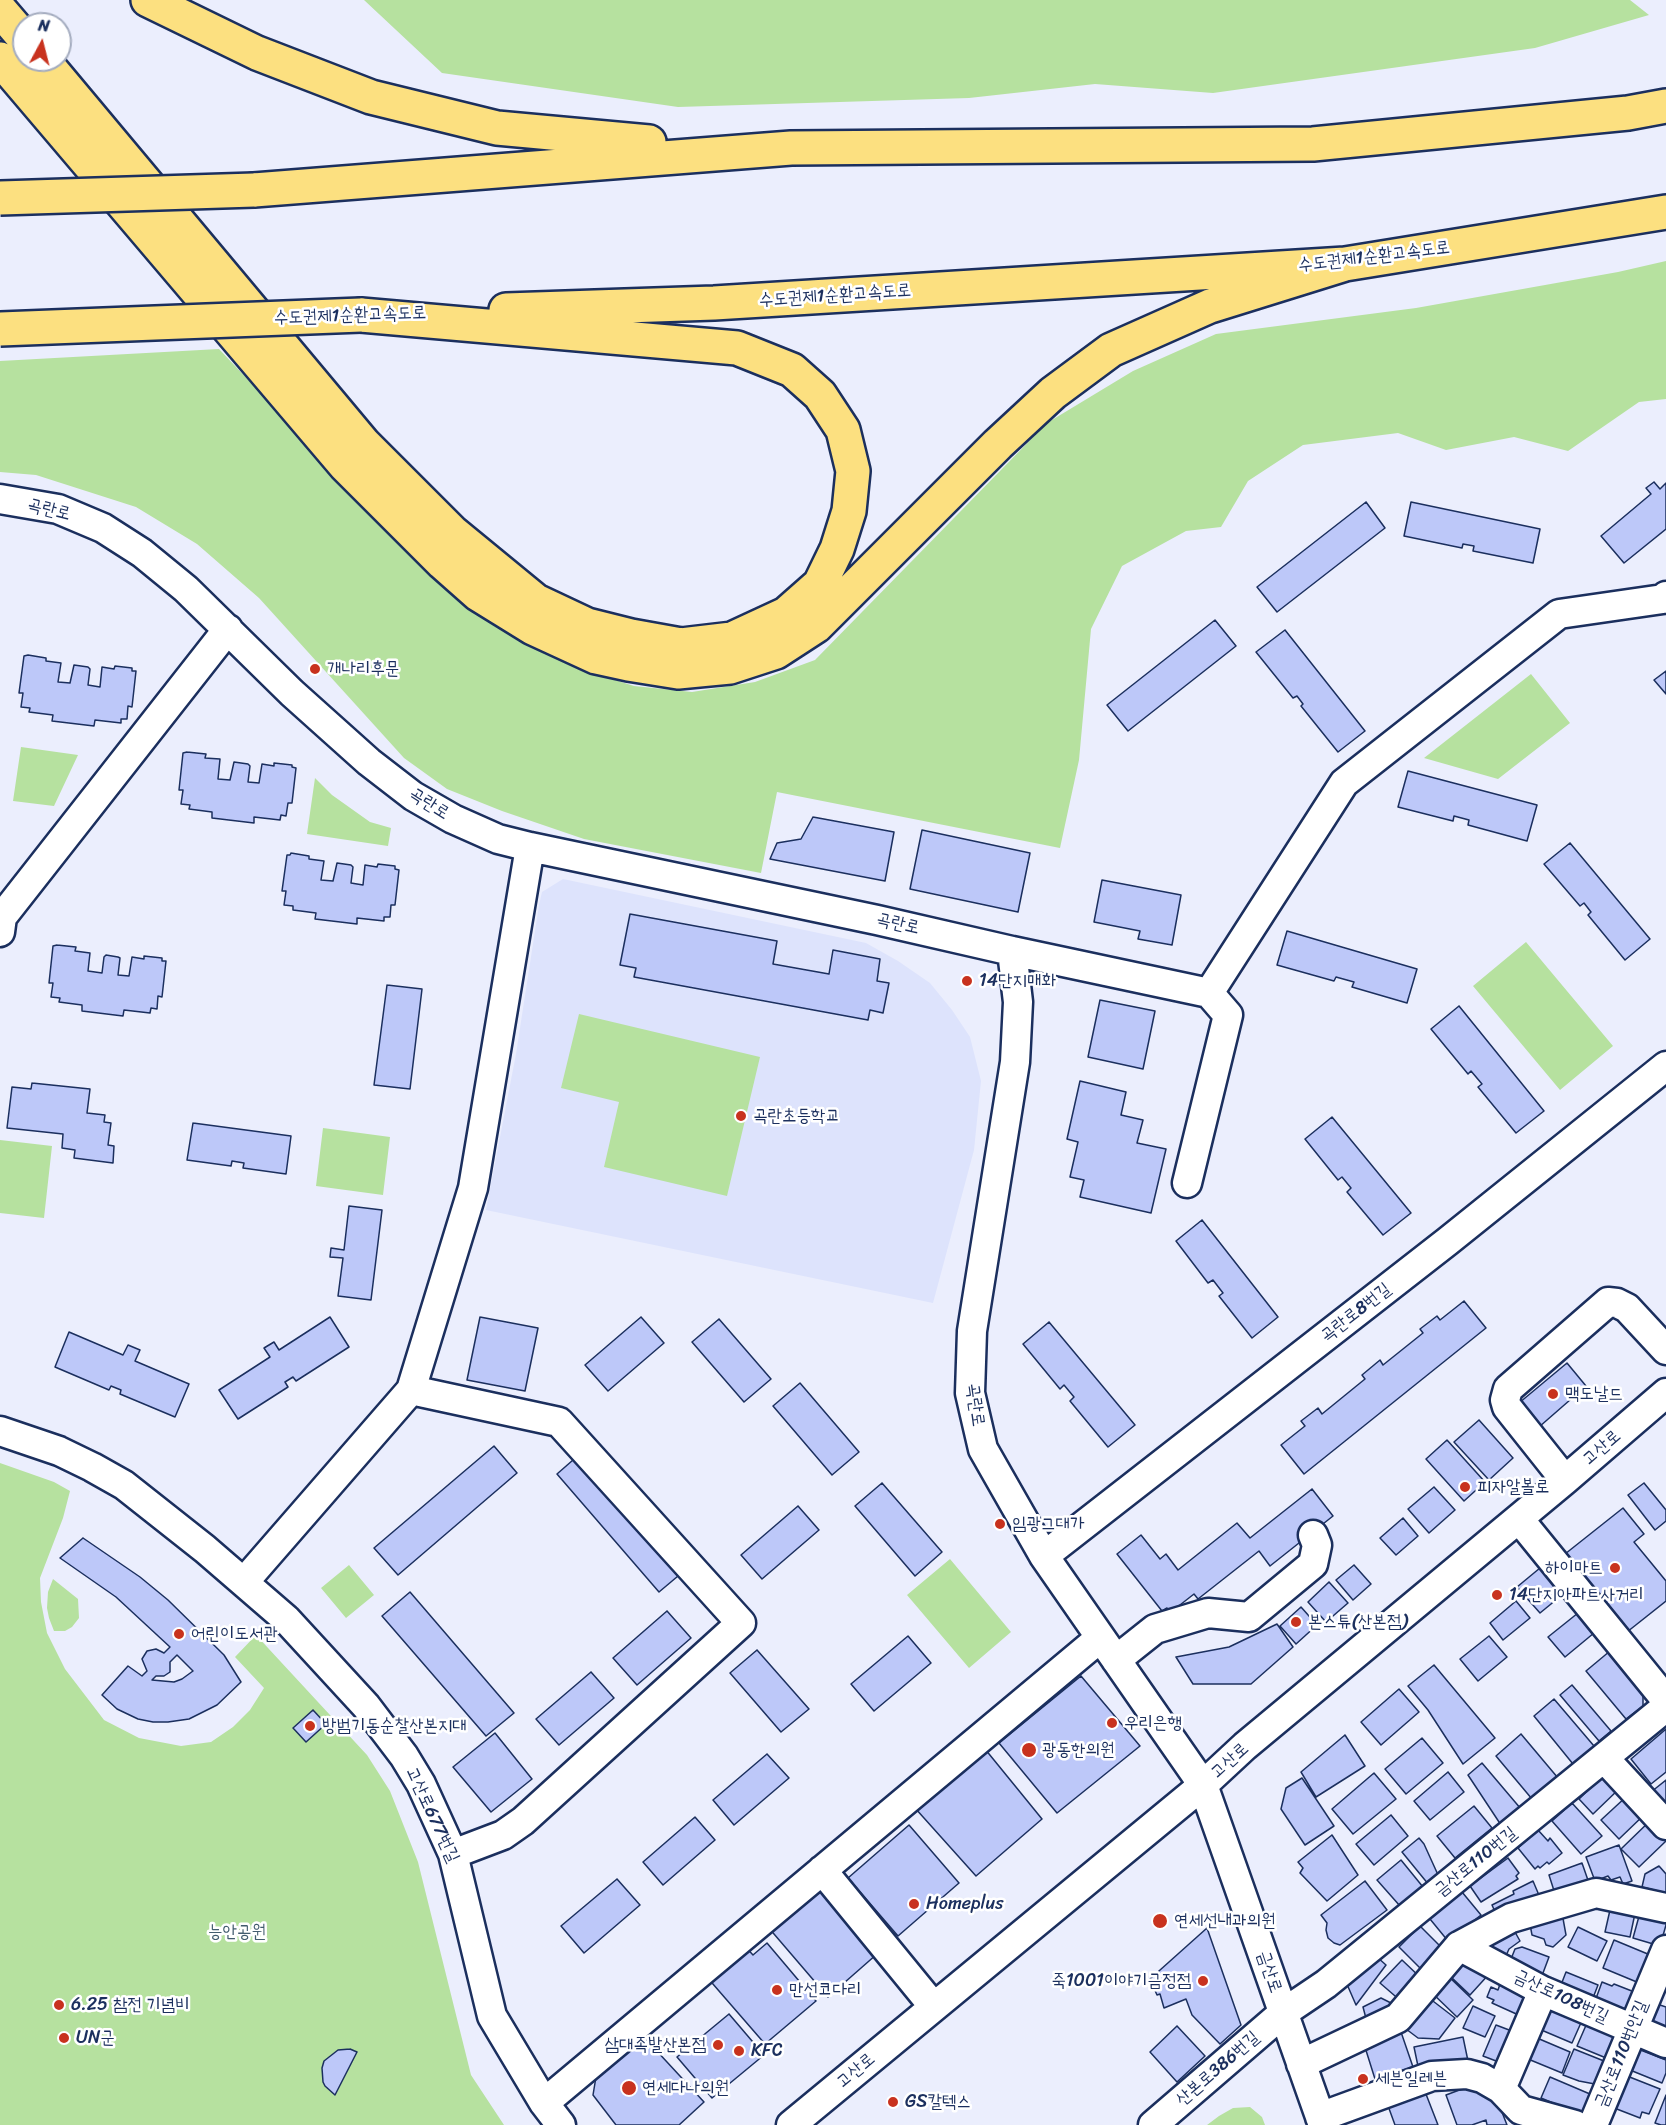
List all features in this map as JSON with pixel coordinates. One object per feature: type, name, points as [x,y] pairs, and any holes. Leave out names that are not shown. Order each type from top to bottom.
[{"type":"highway","points":[[148,0],[257,53],[371,97],[497,128],[631,142],[791,148],[1313,144],[1628,113],[1666,106]]},
{"type":"highway","points":[[0,10],[12,24]]},
{"type":"highway","points":[[0,59],[345,465],[443,563],[478,594],[533,628],[596,657],[678,672],[730,667],[776,652],[816,626],[998,444],[1053,393],[1111,350],[1210,306],[1344,264]]},
{"type":"highway","points":[[53,72],[364,444],[452,532],[536,601],[587,625],[681,645],[732,639],[786,614],[820,584],[837,549],[849,512],[853,471],[843,430],[820,395],[792,370],[737,348],[361,315]]},
{"type":"highway","points":[[0,198],[254,190],[791,148]]},
{"type":"highway","name":"수도권제1순환고속도로","points":[[0,328],[714,303],[1344,264],[1666,212]]},
{"type":"street","name":"곡란로","points":[[0,499],[58,509],[103,528],[142,553],[186,589],[300,701],[369,762],[413,796],[453,819],[498,839],[530,847],[877,920],[1012,951],[1018,1002],[1015,1062],[972,1331],[970,1393],[983,1449],[1044,1556],[1203,1785]]},
{"type":"street","points":[[1209,993],[1344,783],[1559,614],[1663,599],[1666,596]]},
{"type":"street","points":[[0,932],[2,917],[228,629]]},
{"type":"street","points":[[244,1582],[411,1390],[472,1188],[530,847]]},
{"type":"street","points":[[1012,951],[1209,993],[1228,1015],[1187,1184]]},
{"type":"street","name":"곡란로8번길","points":[[1044,1556],[1457,1235],[1666,1066]]},
{"type":"street","points":[[1565,1480],[1507,1407],[1505,1400],[1508,1389],[1608,1302],[1617,1302],[1627,1308],[1666,1350]]},
{"type":"street","points":[[411,1390],[559,1422],[741,1623],[523,1821],[503,1835],[453,1854]]},
{"type":"street","name":"고산로","points":[[791,2125],[1203,1785],[1245,1746],[1519,1519],[1666,1393]]},
{"type":"street","name":"고산로677번길","points":[[0,1431],[58,1451],[124,1485],[286,1619],[366,1706],[390,1736],[421,1784],[453,1854],[492,2016],[544,2103],[561,2125]]},
{"type":"street","points":[[1519,1519],[1666,1700]]},
{"type":"street","points":[[544,2103],[822,1870],[1108,1649],[1155,1629],[1208,1613],[1249,1617],[1313,1564],[1317,1545],[1313,1535]]},
{"type":"street","name":"금산로110번길","points":[[1283,2013],[1326,1984],[1666,1707]]},
{"type":"street","points":[[1604,1758],[1666,1825]]},
{"type":"street","name":"금산로","points":[[1203,1785],[1321,2121]]},
{"type":"street","points":[[822,1870],[934,2007]]},
{"type":"street","points":[[1301,2064],[1398,2018],[1459,1946],[1511,1918],[1596,1893],[1666,1908]]},
{"type":"street","name":"금산로108번길","points":[[1459,1946],[1544,1991],[1666,2043]]},
{"type":"street","name":"금산로110번안길","points":[[1593,2125],[1666,1950]]},
{"type":"street","points":[[1501,2089],[1544,1991]]},
{"type":"street","name":"산본로386번길","points":[[1153,2125],[1283,2013]]},
{"type":"street","points":[[1321,2121],[1432,2076],[1467,2074],[1501,2089],[1523,2118],[1575,2125]]},
{"type":"shaded area","name":"곡란초등학교","points":[[563,879],[866,943],[930,983],[970,1037],[981,1081],[974,1150],[933,1303],[486,1210],[516,1054],[542,892]]},
{"type":"green space","points":[[364,0],[1630,0],[1649,15],[1535,48],[1213,93],[1095,84],[969,98],[678,107],[442,73]]},
{"type":"green space","points":[[1666,261],[1666,399],[1639,402],[1568,451],[1514,437],[1446,450],[1398,433],[1303,445],[1248,481],[1221,527],[1186,531],[1122,566],[1091,629],[1079,760],[1060,848],[777,792],[761,873],[584,839],[502,811],[447,789],[404,758],[259,598],[197,544],[136,507],[36,475],[0,472],[0,361],[219,349],[425,567],[502,630],[574,667],[634,686],[692,692],[755,682],[815,660],[1047,423],[1133,371],[1216,334],[1416,308],[1618,272]]},
{"type":"green space","points":[[1531,674],[1570,723],[1498,779],[1424,758]]},
{"type":"green space","points":[[21,747],[78,755],[54,806],[13,801]]},
{"type":"green space","points":[[315,778],[332,795],[370,822],[391,828],[388,846],[307,834]]},
{"type":"green space","points":[[1526,942],[1613,1046],[1560,1090],[1473,986]]},
{"type":"green space","points":[[579,1014],[760,1057],[727,1196],[604,1167],[619,1102],[561,1088]]},
{"type":"green space","points":[[323,1128],[390,1137],[383,1195],[316,1186]]},
{"type":"green space","points":[[0,1140],[52,1146],[44,1218],[0,1213]]},
{"type":"green space","name":"능안공원","points":[[0,1463],[54,1482],[70,1491],[63,1518],[40,1578],[41,1602],[47,1633],[65,1669],[104,1720],[139,1738],[181,1746],[211,1742],[233,1727],[250,1710],[264,1688],[235,1657],[256,1635],[367,1755],[390,1791],[418,1862],[471,2075],[504,2125],[0,2125]]},
{"type":"green space","points":[[950,1559],[1011,1632],[969,1668],[907,1595]]},
{"type":"green space","points":[[349,1565],[374,1595],[346,1618],[321,1588]]},
{"type":"green space","points":[[53,1579],[78,1599],[79,1618],[72,1627],[65,1631],[54,1631],[49,1618],[48,1592]]},
{"type":"green space","points":[[1250,2107],[1262,2117],[1265,2125],[1207,2125],[1233,2108]]},
{"type":"building","points":[[1654,482],[1660,489],[1666,483],[1666,529],[1624,563],[1601,536],[1651,494],[1646,488]]},
{"type":"building","points":[[1366,502],[1385,528],[1277,612],[1257,587]]},
{"type":"building","points":[[1411,502],[1540,529],[1533,563],[1473,551],[1474,546],[1463,544],[1462,548],[1404,536]]},
{"type":"building","points":[[1215,620],[1236,646],[1128,731],[1107,705]]},
{"type":"building","points":[[1285,630],[1365,731],[1338,752],[1301,706],[1303,704],[1297,696],[1293,698],[1256,652]]},
{"type":"building","points":[[24,656],[61,663],[58,682],[70,683],[74,665],[88,667],[90,669],[88,685],[100,687],[102,667],[132,668],[132,671],[136,671],[132,707],[128,706],[127,719],[121,719],[121,723],[95,720],[94,726],[52,721],[53,715],[29,712],[30,708],[21,707],[23,693],[19,693]]},
{"type":"building","points":[[1666,671],[1666,694],[1654,680]]},
{"type":"building","points":[[183,753],[206,754],[205,758],[220,759],[218,779],[230,780],[234,762],[248,764],[250,766],[248,782],[259,783],[262,764],[292,765],[296,768],[292,803],[288,803],[286,816],[281,815],[280,820],[254,817],[254,823],[212,818],[212,812],[189,809],[190,805],[181,804],[183,790],[179,790]]},
{"type":"building","points":[[1408,771],[1537,805],[1527,841],[1468,825],[1469,820],[1454,816],[1453,821],[1398,807]]},
{"type":"building","points":[[813,817],[894,832],[885,881],[770,859],[777,843],[801,839]]},
{"type":"building","points":[[922,830],[1030,853],[1018,912],[910,889]]},
{"type":"building","points":[[1570,843],[1650,939],[1625,960],[1588,915],[1591,912],[1584,903],[1580,906],[1544,864]]},
{"type":"building","points":[[291,853],[324,861],[321,880],[333,881],[337,863],[351,865],[353,867],[351,883],[363,885],[365,865],[395,866],[395,869],[399,870],[395,905],[391,905],[390,917],[384,917],[384,921],[357,918],[357,924],[315,919],[316,913],[293,910],[293,906],[284,905],[286,891],[282,891],[287,855]]},
{"type":"building","points":[[1102,880],[1181,895],[1172,945],[1138,939],[1140,931],[1094,922]]},
{"type":"building","points":[[630,914],[777,941],[773,964],[829,974],[833,950],[880,959],[877,981],[889,983],[883,1013],[870,1010],[868,1020],[634,977],[636,968],[620,965]]},
{"type":"building","points":[[1287,931],[1417,969],[1407,1003],[1352,987],[1354,982],[1336,977],[1334,981],[1277,965]]},
{"type":"building","points":[[53,946],[76,947],[75,951],[90,953],[88,971],[102,973],[106,955],[118,957],[120,958],[118,975],[129,976],[132,957],[162,958],[162,961],[166,961],[162,997],[158,996],[157,1009],[151,1008],[150,1013],[124,1010],[123,1016],[82,1011],[82,1005],[59,1002],[60,998],[51,997],[53,983],[49,983]]},
{"type":"building","points":[[387,985],[422,989],[410,1089],[374,1085]]},
{"type":"building","points":[[1100,1000],[1155,1011],[1143,1069],[1088,1057]]},
{"type":"building","points":[[1459,1006],[1544,1111],[1516,1133],[1478,1087],[1482,1084],[1471,1071],[1468,1074],[1431,1029]]},
{"type":"building","points":[[1080,1081],[1126,1092],[1121,1115],[1143,1120],[1137,1143],[1166,1149],[1151,1213],[1080,1197],[1084,1180],[1070,1177],[1078,1142],[1067,1139]]},
{"type":"building","points":[[32,1083],[90,1089],[87,1113],[105,1115],[104,1122],[111,1123],[108,1145],[114,1146],[113,1163],[74,1158],[75,1150],[62,1148],[63,1134],[7,1128],[12,1087],[31,1089]]},
{"type":"building","points":[[1332,1117],[1411,1213],[1383,1235],[1347,1192],[1351,1188],[1342,1177],[1338,1180],[1305,1139]]},
{"type":"building","points":[[193,1123],[291,1136],[286,1174],[243,1168],[244,1163],[232,1161],[231,1166],[187,1160]]},
{"type":"building","points":[[349,1206],[382,1210],[371,1300],[338,1296],[343,1258],[330,1257],[331,1248],[344,1250]]},
{"type":"building","points":[[1202,1220],[1278,1317],[1252,1338],[1219,1296],[1223,1293],[1213,1280],[1208,1283],[1176,1241]]},
{"type":"building","points":[[1464,1301],[1486,1328],[1304,1474],[1281,1445],[1305,1426],[1301,1421],[1318,1408],[1322,1414],[1365,1379],[1362,1375],[1380,1360],[1383,1365],[1423,1333],[1420,1329],[1437,1316],[1440,1320]]},
{"type":"building","points":[[330,1317],[349,1347],[296,1381],[293,1377],[285,1382],[288,1387],[238,1419],[219,1390],[270,1357],[264,1348],[274,1342],[279,1350]]},
{"type":"building","points":[[480,1317],[538,1328],[525,1391],[467,1380]]},
{"type":"building","points":[[641,1317],[664,1343],[608,1391],[585,1365]]},
{"type":"building","points":[[719,1319],[771,1379],[744,1402],[692,1342]]},
{"type":"building","points":[[1049,1322],[1135,1425],[1108,1447],[1070,1401],[1074,1397],[1064,1385],[1060,1389],[1023,1344]]},
{"type":"building","points":[[69,1332],[123,1355],[128,1345],[140,1350],[135,1361],[189,1384],[175,1417],[120,1394],[121,1390],[111,1386],[109,1390],[55,1367]]},
{"type":"building","name":"맥도날드","points":[[1567,1363],[1586,1386],[1539,1427],[1519,1403]]},
{"type":"building","points":[[800,1383],[859,1452],[832,1475],[773,1406]]},
{"type":"building","points":[[1479,1420],[1513,1458],[1489,1480],[1454,1442]]},
{"type":"building","points":[[1447,1440],[1485,1482],[1464,1501],[1426,1459]]},
{"type":"building","points":[[494,1446],[517,1473],[398,1575],[374,1548]]},
{"type":"building","points":[[581,1453],[684,1571],[659,1592],[557,1474]]},
{"type":"building","points":[[882,1483],[942,1552],[915,1576],[855,1506]]},
{"type":"building","points":[[1644,1483],[1666,1510],[1666,1521],[1655,1530],[1628,1495]]},
{"type":"building","points":[[1434,1487],[1455,1510],[1429,1533],[1408,1509]]},
{"type":"building","points":[[1312,1489],[1333,1516],[1270,1566],[1259,1551],[1198,1599],[1194,1594],[1171,1612],[1167,1608],[1162,1611],[1117,1554],[1141,1535],[1160,1559],[1166,1554],[1178,1570],[1237,1523],[1250,1538]]},
{"type":"building","points":[[798,1506],[819,1530],[762,1579],[741,1555]]},
{"type":"building","name":"하이마트","points":[[1623,1508],[1644,1534],[1634,1542],[1666,1581],[1666,1601],[1627,1632],[1565,1554]]},
{"type":"building","points":[[1403,1518],[1418,1536],[1396,1555],[1380,1538]]},
{"type":"building","name":"어린이도서관","points":[[83,1538],[140,1577],[168,1600],[224,1655],[241,1682],[217,1705],[189,1719],[153,1722],[138,1719],[117,1709],[102,1695],[128,1666],[142,1676],[147,1671],[142,1659],[147,1651],[156,1649],[164,1653],[170,1647],[116,1597],[60,1558]],"holes":[[[177,1655],[193,1671],[174,1682],[152,1680],[156,1676],[164,1676],[170,1672],[170,1662]]]},
{"type":"building","points":[[1354,1565],[1371,1584],[1353,1600],[1336,1580]]},
{"type":"building","points":[[1540,1568],[1562,1595],[1540,1613],[1517,1587]]},
{"type":"building","points":[[1329,1582],[1348,1603],[1326,1622],[1308,1602]]},
{"type":"building","points":[[410,1592],[514,1713],[486,1736],[382,1616]]},
{"type":"building","points":[[1516,1601],[1530,1618],[1503,1640],[1490,1623]]},
{"type":"building","points":[[1301,1607],[1317,1625],[1296,1644],[1280,1626]]},
{"type":"building","points":[[667,1611],[691,1638],[637,1685],[613,1658]]},
{"type":"building","points":[[1578,1613],[1594,1633],[1565,1657],[1548,1637]]},
{"type":"building","points":[[1277,1624],[1293,1647],[1251,1684],[1193,1684],[1176,1657],[1229,1647]]},
{"type":"building","points":[[908,1636],[931,1663],[874,1711],[851,1684]]},
{"type":"building","points":[[1489,1636],[1507,1657],[1478,1681],[1460,1659]]},
{"type":"building","points":[[757,1650],[809,1709],[781,1732],[730,1673]]},
{"type":"building","points":[[1610,1651],[1643,1690],[1643,1706],[1626,1719],[1586,1671]]},
{"type":"building","points":[[1434,1665],[1495,1738],[1463,1764],[1428,1710],[1408,1686]]},
{"type":"building","points":[[591,1672],[614,1698],[559,1745],[536,1719]]},
{"type":"building","points":[[1081,1676],[1140,1746],[1057,1813],[999,1743]]},
{"type":"building","points":[[1572,1685],[1611,1731],[1599,1741],[1560,1695]]},
{"type":"building","points":[[1399,1689],[1419,1712],[1381,1745],[1361,1722]]},
{"type":"building","points":[[1554,1699],[1594,1746],[1573,1764],[1534,1716]]},
{"type":"building","name":"방범기동순찰산본지대","points":[[313,1710],[326,1724],[306,1742],[293,1728]]},
{"type":"building","points":[[1666,1729],[1666,1772],[1651,1784],[1631,1759]]},
{"type":"building","points":[[495,1733],[532,1779],[491,1812],[453,1767]]},
{"type":"building","points":[[1521,1734],[1558,1778],[1532,1799],[1496,1756]]},
{"type":"building","points":[[1345,1735],[1365,1766],[1316,1797],[1301,1772]]},
{"type":"building","points":[[1422,1738],[1443,1763],[1406,1794],[1385,1769]]},
{"type":"building","points":[[985,1749],[1042,1819],[976,1876],[915,1808]]},
{"type":"building","points":[[767,1754],[789,1778],[734,1825],[713,1800]]},
{"type":"building","points":[[1482,1763],[1521,1809],[1501,1825],[1468,1775]]},
{"type":"building","points":[[1448,1772],[1464,1792],[1430,1820],[1414,1801]]},
{"type":"building","points":[[1374,1773],[1396,1799],[1353,1834],[1332,1809]]},
{"type":"building","points":[[1606,1773],[1620,1788],[1593,1814],[1579,1799]]},
{"type":"building","points":[[1302,1778],[1334,1826],[1305,1845],[1281,1809],[1286,1788]]},
{"type":"building","points":[[1666,1780],[1666,1811],[1651,1792]]},
{"type":"building","points":[[1627,1796],[1645,1814],[1619,1839],[1601,1820]]},
{"type":"building","points":[[1572,1803],[1602,1836],[1581,1854],[1552,1821]]},
{"type":"building","points":[[1474,1806],[1492,1828],[1455,1858],[1437,1836]]},
{"type":"building","points":[[1391,1815],[1408,1836],[1374,1865],[1356,1844]]},
{"type":"building","points":[[695,1817],[715,1840],[663,1885],[643,1862]]},
{"type":"building","points":[[1654,1817],[1660,1835],[1666,1841],[1639,1867],[1621,1849]]},
{"type":"building","points":[[909,1825],[959,1883],[898,1936],[848,1878]]},
{"type":"building","points":[[1538,1830],[1548,1841],[1550,1838],[1562,1853],[1549,1864],[1547,1862],[1535,1869],[1518,1848]]},
{"type":"building","points":[[1332,1835],[1358,1875],[1327,1901],[1300,1873],[1303,1868],[1298,1862]]},
{"type":"building","points":[[1419,1838],[1439,1877],[1429,1885],[1402,1852]]},
{"type":"building","points":[[1619,1845],[1632,1881],[1623,1884],[1620,1877],[1611,1880],[1608,1876],[1595,1881],[1586,1857]]},
{"type":"building","points":[[1508,1858],[1519,1873],[1516,1876],[1518,1879],[1481,1902],[1470,1886]]},
{"type":"building","points":[[1401,1860],[1423,1887],[1400,1906],[1377,1880]]},
{"type":"building","points":[[1582,1863],[1590,1886],[1556,1897],[1549,1875]]},
{"type":"building","points":[[1659,1866],[1666,1874],[1666,1893],[1642,1887],[1645,1874]]},
{"type":"building","points":[[617,1879],[640,1905],[584,1953],[561,1926]]},
{"type":"building","points":[[1365,1881],[1387,1910],[1340,1945],[1334,1943],[1328,1938],[1327,1923],[1321,1915]]},
{"type":"building","points":[[1533,1881],[1541,1900],[1496,1914],[1492,1905]]},
{"type":"building","points":[[818,1885],[877,1954],[828,1997],[768,1927]]},
{"type":"building","points":[[1462,1892],[1481,1915],[1448,1941],[1430,1919]]},
{"type":"building","points":[[1637,1904],[1630,1937],[1605,1932],[1610,1910]]},
{"type":"building","points":[[1641,1909],[1666,1916],[1660,1946],[1633,1938]]},
{"type":"building","points":[[1562,1913],[1566,1935],[1553,1947],[1546,1945],[1544,1939],[1532,1935],[1529,1919]]},
{"type":"building","points":[[1510,1923],[1520,1941],[1509,1949],[1505,1958],[1496,1962],[1483,1938]]},
{"type":"building","points":[[1420,1926],[1444,1950],[1423,1971],[1399,1947]]},
{"type":"building","points":[[1578,1927],[1607,1941],[1597,1961],[1568,1947]]},
{"type":"building","points":[[1207,1928],[1241,2025],[1220,2044],[1192,2015],[1186,1999],[1164,2008],[1160,1994],[1157,1995],[1150,1979]]},
{"type":"building","points":[[1614,1940],[1655,1957],[1644,1985],[1603,1968]]},
{"type":"building","points":[[767,1943],[816,2001],[765,2044],[706,1976],[743,1944],[753,1955]]},
{"type":"building","points":[[1522,1947],[1549,1957],[1540,1981],[1507,1969],[1515,1949]]},
{"type":"building","points":[[1469,1954],[1490,1973],[1470,1995],[1450,1976]]},
{"type":"building","points":[[1377,1957],[1386,1965],[1356,2005],[1346,1982]]},
{"type":"building","points":[[1402,1960],[1422,1979],[1402,2002],[1380,1983]]},
{"type":"building","points":[[1566,1972],[1598,1985],[1591,2003],[1559,1990]]},
{"type":"building","points":[[1446,1974],[1473,2000],[1457,2017],[1430,1991]]},
{"type":"building","points":[[1602,1982],[1612,1986],[1614,1984],[1642,1995],[1626,2017],[1594,2004]]},
{"type":"building","points":[[1500,1984],[1531,1998],[1523,2017],[1492,2003],[1494,2000],[1487,1997],[1491,1987],[1498,1990]]},
{"type":"building","points":[[1381,1998],[1391,2003],[1395,2011],[1368,2026],[1363,2007]]},
{"type":"building","points":[[1429,1998],[1455,2018],[1439,2039],[1418,2038],[1406,2029]]},
{"type":"building","points":[[1651,2002],[1666,2007],[1666,2039],[1647,2032]]},
{"type":"building","points":[[1473,2006],[1495,2016],[1485,2037],[1463,2028]]},
{"type":"building","points":[[1548,2007],[1584,2016],[1572,2043],[1539,2029]]},
{"type":"building","points":[[729,2014],[764,2055],[712,2098],[677,2057]]},
{"type":"building","points":[[1587,2023],[1621,2036],[1611,2060],[1577,2046]]},
{"type":"building","points":[[1496,2025],[1517,2033],[1504,2064],[1483,2056]]},
{"type":"building","points":[[1177,2026],[1205,2056],[1177,2082],[1150,2052]]},
{"type":"building","points":[[1401,2032],[1413,2067],[1375,2079],[1364,2044]]},
{"type":"building","points":[[642,2035],[704,2102],[679,2125],[616,2125],[593,2095],[596,2077]]},
{"type":"building","points":[[1463,2037],[1468,2061],[1419,2071],[1414,2047]]},
{"type":"building","points":[[1537,2038],[1570,2052],[1562,2073],[1528,2059]]},
{"type":"building","points":[[1633,2047],[1666,2060],[1666,2073],[1662,2083],[1625,2068]]},
{"type":"building","points":[[350,2049],[357,2052],[335,2095],[323,2082],[324,2061],[338,2050]]},
{"type":"building","points":[[1574,2049],[1609,2063],[1600,2085],[1563,2075]]},
{"type":"building","points":[[1622,2074],[1660,2089],[1649,2114],[1642,2112],[1640,2118],[1609,2106]]},
{"type":"building","points":[[1550,2077],[1597,2097],[1591,2110],[1579,2114],[1541,2098]]},
{"type":"building","points":[[1470,2086],[1500,2107],[1507,2125],[1487,2125],[1486,2120],[1472,2125],[1457,2125],[1446,2095]]},
{"type":"building","points":[[1424,2089],[1438,2125],[1395,2125],[1387,2103]]},
{"type":"building","points":[[1666,2095],[1666,2125],[1661,2125],[1655,2123]]},
{"type":"place","name":"개나리후문","points":[[315,669]]},
{"type":"place","name":"14단지매화","points":[[967,981]]},
{"type":"place","name":"곡란초등학교","points":[[741,1116]]},
{"type":"place","name":"맥도날드","points":[[1553,1394]]},
{"type":"place","name":"피자알볼로","points":[[1465,1487]]},
{"type":"place","name":"임광그대가","points":[[1000,1524]]},
{"type":"place","name":"하이마트","points":[[1615,1568]]},
{"type":"place","name":"14단지아파트사거리","points":[[1497,1595]]},
{"type":"place","name":"본스튜(산본점)","points":[[1296,1622]]},
{"type":"place","name":"어린이도서관","points":[[179,1634]]},
{"type":"place","name":"우리은행","points":[[1112,1723]]},
{"type":"place","name":"방범기동순찰산본지대","points":[[310,1726]]},
{"type":"place","name":"광동한의원","points":[[1029,1750]]},
{"type":"place","name":"Homeplus","points":[[914,1904]]},
{"type":"place","name":"연세선내과의원","points":[[1160,1921]]},
{"type":"place","name":"죽1001이야기금정점","points":[[1203,1981]]},
{"type":"place","name":"만선코다리","points":[[777,1990]]},
{"type":"place","name":"6.25 참전 기념비","points":[[59,2005]]},
{"type":"place","name":"UN군","points":[[64,2038]]},
{"type":"place","name":"삼대족발산본점","points":[[718,2045]]},
{"type":"place","name":"KFC","points":[[739,2051]]},
{"type":"place","name":"세븐일레븐","points":[[1363,2079]]},
{"type":"place","name":"연세다나의원","points":[[629,2088]]},
{"type":"place","name":"GS칼텍스","points":[[893,2102]]}]
